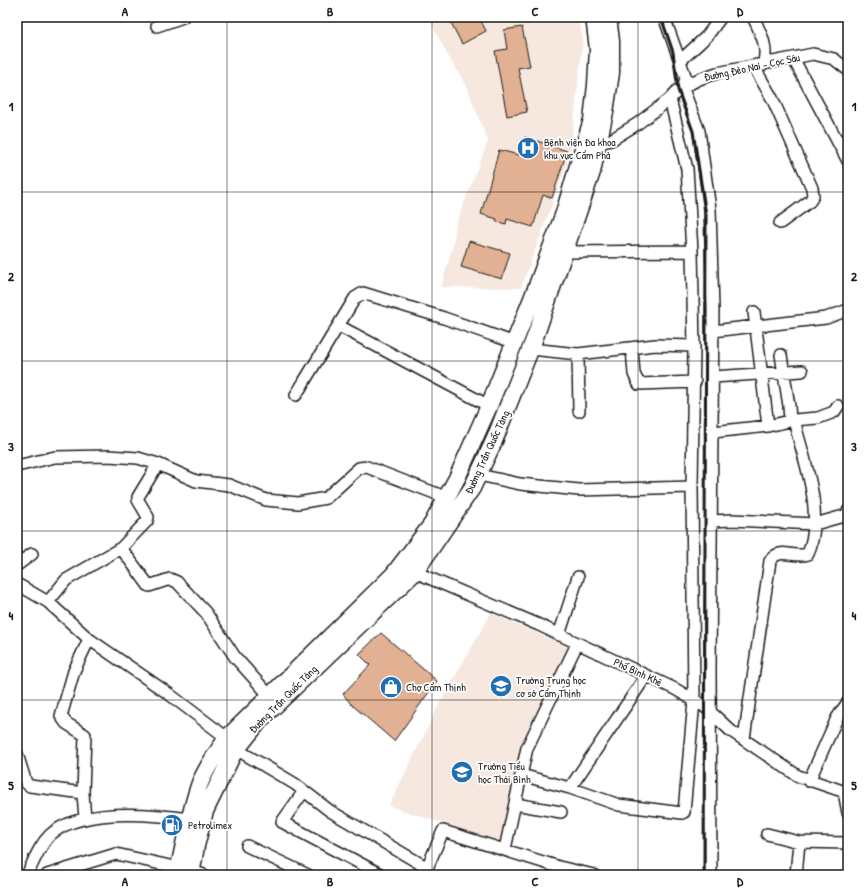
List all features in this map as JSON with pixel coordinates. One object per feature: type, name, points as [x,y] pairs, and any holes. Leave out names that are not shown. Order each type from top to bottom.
[{"type":"highway","name":"Đường Trần Quốc Tảng","points":[[188,873],[205,811],[223,772],[232,744],[269,695],[415,572],[468,494],[478,475],[531,349],[566,252],[592,172],[599,144],[611,73],[611,41],[602,18]]},
{"type":"highway","name":"Đường Trần Quốc Tảng","points":[[188,873],[190,819],[201,782],[211,761],[260,720],[393,575],[432,524],[457,478],[515,343],[564,213],[592,120],[602,18]]},
{"type":"highway","points":[[515,343],[531,349]]},
{"type":"street","points":[[157,26],[184,17]]},
{"type":"street","points":[[664,17],[686,78],[684,89],[699,131],[707,181],[710,217],[712,331],[710,669],[712,712],[711,875]]},
{"type":"street","points":[[680,61],[703,40],[721,17]]},
{"type":"street","points":[[753,17],[762,36],[766,55],[759,66],[812,188],[813,196],[810,201],[780,223]]},
{"type":"street","name":"Đường Đèo Nai - Cọc Sáu","points":[[599,144],[612,140],[670,99],[678,90],[684,89],[705,77],[813,54],[834,59],[848,70]]},
{"type":"street","points":[[793,58],[848,161]]},
{"type":"street","points":[[521,776],[570,788],[619,805],[683,813],[694,701],[692,487],[695,382],[692,251],[687,169],[670,99]]},
{"type":"street","points":[[566,252],[692,251]]},
{"type":"street","points":[[296,395],[355,298],[362,293],[444,318],[515,343]]},
{"type":"street","points":[[712,331],[826,318],[848,310]]},
{"type":"street","points":[[754,312],[768,426]]},
{"type":"street","points":[[339,326],[489,406]]},
{"type":"street","points":[[531,349],[578,354],[654,344],[694,346]]},
{"type":"street","points":[[632,348],[634,374],[639,384],[695,382]]},
{"type":"street","points":[[578,354],[579,411]]},
{"type":"street","points":[[744,739],[770,561],[773,555],[778,553],[808,554],[815,524],[814,502],[792,420],[782,355]]},
{"type":"street","points":[[712,377],[802,371]]},
{"type":"street","points":[[712,432],[768,426],[792,420],[809,420],[834,412],[838,406]]},
{"type":"street","points":[[17,466],[55,457],[108,456],[138,458],[158,464],[196,481],[229,485],[266,500],[287,502],[316,501],[326,498],[359,468],[367,467],[446,497]]},
{"type":"street","points":[[48,602],[66,580],[121,548],[147,521],[148,517],[138,500],[138,497],[158,464]]},
{"type":"street","points":[[478,475],[520,484],[579,490],[692,487]]},
{"type":"street","points":[[712,521],[815,524],[848,514]]},
{"type":"street","points":[[121,548],[149,586],[170,579],[177,582],[206,613],[235,657],[269,695]]},
{"type":"street","points":[[17,565],[32,554]]},
{"type":"street","name":"Phố Bình Khê","points":[[415,572],[559,635],[676,689],[712,712],[731,731],[789,771],[809,781],[846,792]]},
{"type":"street","points":[[559,635],[578,577]]},
{"type":"street","points":[[17,584],[48,602],[89,639],[169,694],[232,744],[304,791],[330,811],[425,871],[443,831],[559,867],[594,875]]},
{"type":"street","points":[[85,819],[82,793],[85,735],[60,716],[74,671],[89,639]]},
{"type":"street","points":[[505,849],[528,748],[577,644]]},
{"type":"street","points":[[570,788],[646,676]]},
{"type":"street","points":[[809,781],[837,718],[848,702]]},
{"type":"street","points":[[17,754],[26,783],[30,786],[82,793]]},
{"type":"street","points":[[304,791],[282,822],[382,875]]},
{"type":"street","points":[[846,792],[848,813]]},
{"type":"street","points":[[515,804],[561,812]]},
{"type":"street","points":[[28,875],[38,850],[50,835],[76,821],[125,814],[190,819]]},
{"type":"street","points":[[767,834],[799,842],[848,843]]},
{"type":"street","points":[[796,875],[799,842]]},
{"type":"street","points":[[247,846],[308,875]]},
{"type":"street","points":[[47,875],[116,854],[188,873]]},
{"type":"shaded area","name":"Bệnh viện Đa khoa khu vực Cẩm Phả","points":[[428,17],[578,17],[583,39],[570,155],[521,288],[441,287],[453,245],[456,224],[488,141],[466,85],[449,58]]},
{"type":"shaded area","points":[[491,613],[571,648],[525,737],[501,842],[389,806],[438,706]]},
{"type":"building","points":[[448,17],[479,17],[486,31],[462,44]]},
{"type":"building","points":[[522,27],[530,66],[518,68],[527,112],[507,116],[495,51],[507,49],[504,30]]},
{"type":"building","points":[[525,137],[567,151],[552,198],[543,195],[533,227],[507,219],[506,224],[496,221],[497,219],[481,214],[499,150],[519,155]]},
{"type":"building","points":[[469,241],[510,253],[502,279],[461,267]]},
{"type":"building","name":"Chợ Cẩm Thịnh","points":[[381,633],[437,681],[394,741],[351,704],[343,694],[370,665],[359,654]]},
{"type":"railway","points":[[661,17],[673,52],[678,90],[693,131],[706,215],[704,875]]},
{"type":"place","name":"Bệnh viện Đa khoa khu vực Cẩm Phả","points":[[528,148]]},
{"type":"place","name":"Trường Trung học cơ sở Cẩm Thịnh","points":[[501,686]]},
{"type":"place","name":"Chợ Cẩm Thịnh","points":[[391,687]]},
{"type":"place","name":"Trường Tiểu học Thái Bình","points":[[462,772]]},
{"type":"place","name":"Petrolimex","points":[[172,825]]}]
